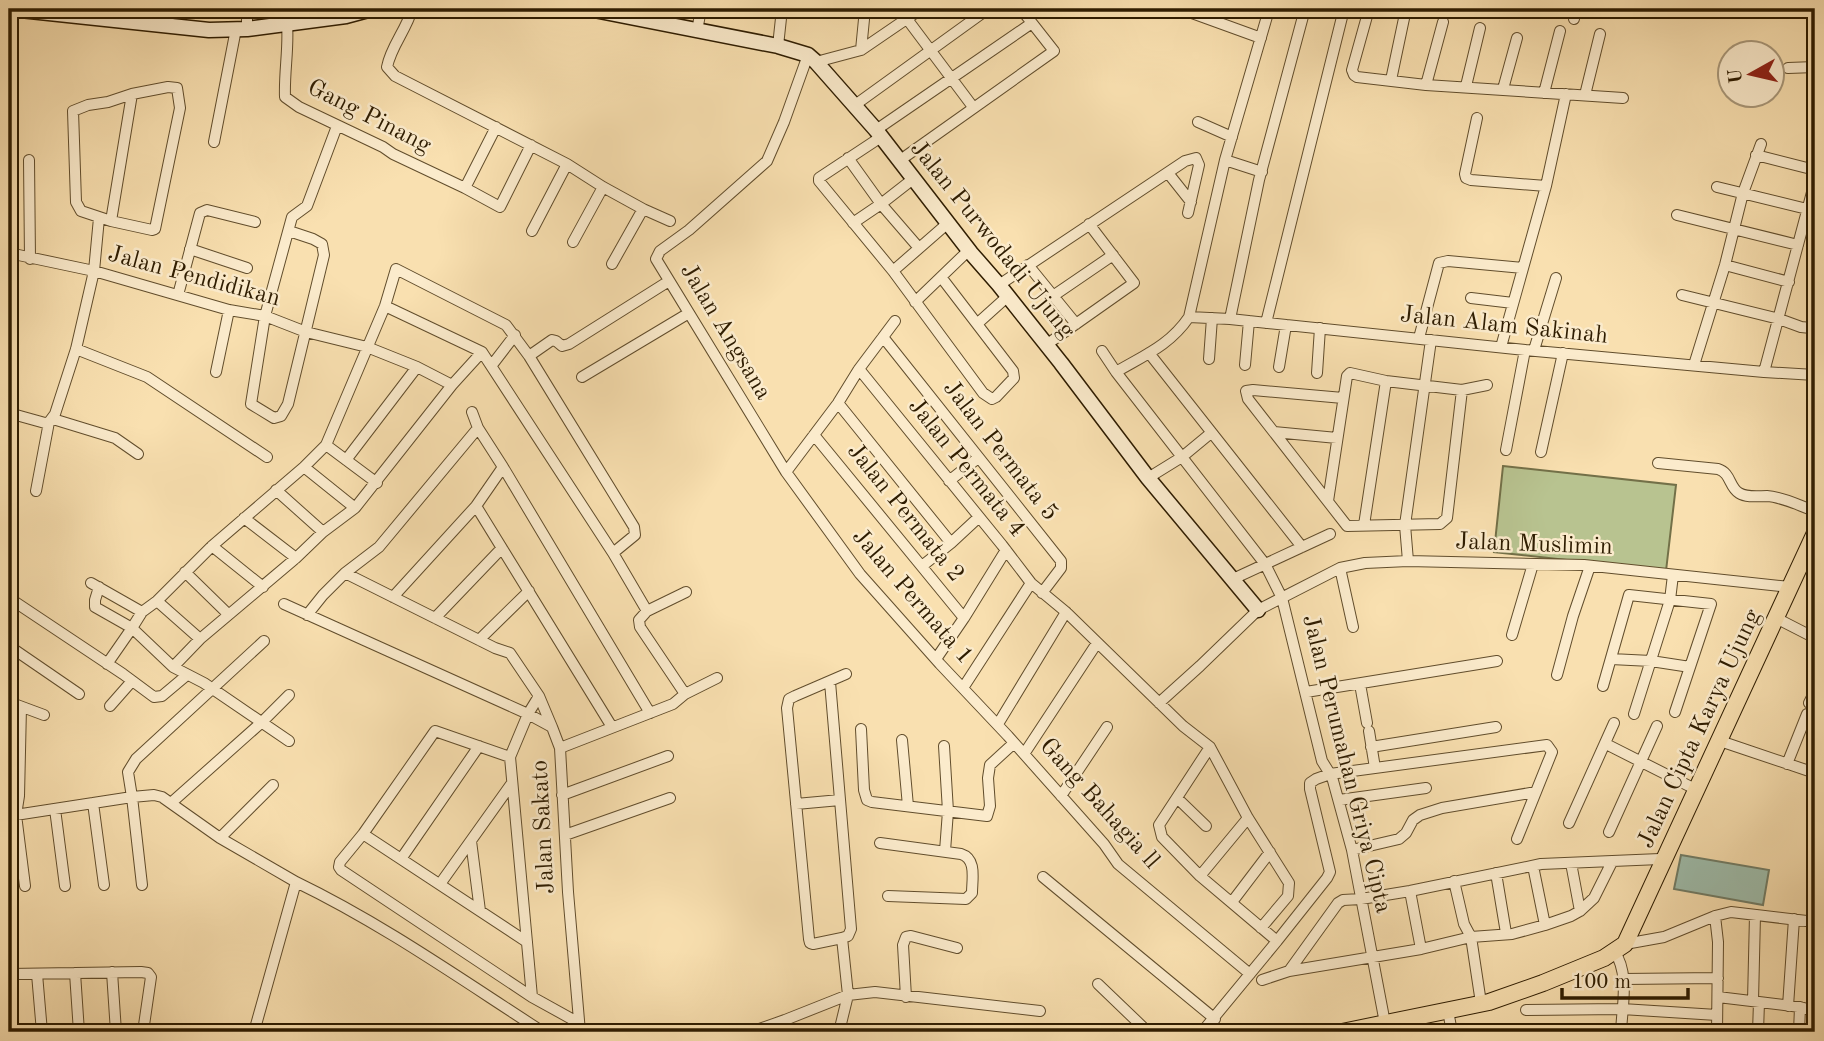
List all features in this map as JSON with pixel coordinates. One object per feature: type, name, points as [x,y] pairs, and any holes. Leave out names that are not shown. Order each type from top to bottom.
[{"type":"main road","name":"Jalan Cipta Karya Ujung","points":[[1619,948],[1697,790],[1815,533]]},
{"type":"main road","points":[[1342,1032],[1481,1003],[1545,982],[1604,958],[1619,948]]},
{"type":"street","points":[[11,9],[209,30],[242,29],[346,16],[372,9]]},
{"type":"street","points":[[168,25],[169,9]]},
{"type":"street","points":[[214,142],[247,9]]},
{"type":"street","points":[[412,9],[389,57],[387,67],[395,76],[531,145],[643,209],[670,221]]},
{"type":"street","points":[[589,9],[651,15],[697,31],[778,46],[812,59],[860,50],[921,9]]},
{"type":"street","points":[[697,31],[701,9]]},
{"type":"street","points":[[778,46],[782,9]]},
{"type":"street","points":[[860,50],[865,9]]},
{"type":"street","points":[[855,105],[988,9]]},
{"type":"street","points":[[899,161],[1054,51],[1021,9]]},
{"type":"street","points":[[1181,9],[1261,38]]},
{"type":"street","points":[[1230,319],[1262,172],[1305,9]]},
{"type":"street","points":[[1266,323],[1344,9]]},
{"type":"street","points":[[1369,9],[1352,70],[1357,78],[1623,98]]},
{"type":"street","points":[[1391,80],[1406,9]]},
{"type":"street","points":[[1116,372],[1165,344],[1183,327],[1189,317],[1225,160],[1268,13]]},
{"type":"street","points":[[907,19],[973,107]]},
{"type":"street","points":[[1426,85],[1443,22]]},
{"type":"street","name":"Gang Pinang","points":[[287,23],[285,97],[299,107],[500,207],[531,145]]},
{"type":"street","points":[[941,276],[1014,374],[992,399],[983,393],[893,271],[818,179],[1032,23]]},
{"type":"street","points":[[1466,86],[1480,28]]},
{"type":"street","points":[[1544,93],[1560,31]]},
{"type":"street","points":[[1585,95],[1600,34]]},
{"type":"street","points":[[1503,89],[1517,38]]},
{"type":"street","name":"Jalan Purwodadi Ujung","points":[[812,59],[855,105],[1003,290],[1148,478],[1258,610]]},
{"type":"street","name":"Jalan Angsana","points":[[786,472],[656,259],[660,251],[689,230],[767,162],[812,59]]},
{"type":"street","points":[[1788,68],[1815,67]]},
{"type":"street","points":[[168,87],[177,88],[180,108],[155,229],[152,230],[99,218],[81,211],[76,202],[73,111],[89,104],[108,102],[132,94],[168,87]]},
{"type":"street","points":[[111,221],[132,94]]},
{"type":"street","points":[[1501,347],[1546,186],[1566,94]]},
{"type":"street","points":[[1477,118],[1466,178],[1546,186]]},
{"type":"street","points":[[1198,122],[1232,137]]},
{"type":"street","points":[[289,231],[322,244],[324,255],[288,404],[281,416],[271,418],[251,404],[265,316],[292,217],[307,206],[337,126]]},
{"type":"street","points":[[465,188],[496,127]]},
{"type":"street","points":[[1694,365],[1725,265],[1743,194],[1761,144]]},
{"type":"street","points":[[1756,155],[1815,170]]},
{"type":"street","points":[[848,158],[881,204],[919,248]]},
{"type":"street","points":[[978,323],[1003,290],[1028,265],[1185,161],[1196,158],[1199,165],[1188,213]]},
{"type":"street","points":[[29,160],[30,259]]},
{"type":"street","points":[[1225,160],[1262,172]]},
{"type":"street","points":[[532,231],[567,164]]},
{"type":"street","points":[[1168,173],[1191,202]]},
{"type":"street","points":[[853,223],[913,178]]},
{"type":"street","points":[[1764,372],[1815,181]]},
{"type":"street","points":[[573,242],[603,187]]},
{"type":"street","points":[[1717,187],[1807,209]]},
{"type":"street","points":[[612,264],[643,209]]},
{"type":"street","points":[[178,295],[200,213],[207,210],[255,222]]},
{"type":"street","points":[[1677,215],[1798,245]]},
{"type":"street","points":[[36,491],[51,421],[76,349],[94,271],[99,218]]},
{"type":"street","points":[[893,271],[948,223]]},
{"type":"street","points":[[1803,223],[1815,226]]},
{"type":"street","points":[[1046,345],[1134,284],[1089,224]]},
{"type":"street","points":[[190,249],[247,268]]},
{"type":"street","points":[[915,302],[969,250]]},
{"type":"street","name":"Jalan Pendidikan","points":[[9,253],[94,271],[229,310],[265,316],[306,332],[367,348],[417,367],[452,385]]},
{"type":"street","points":[[1053,296],[1112,255]]},
{"type":"street","points":[[1419,338],[1439,263],[1448,261],[1523,268]]},
{"type":"street","points":[[1028,265],[1076,324]]},
{"type":"street","points":[[1725,265],[1789,282]]},
{"type":"street","points":[[107,664],[142,612],[326,445],[385,306],[396,269],[506,325],[515,335],[634,527],[635,536],[612,554]]},
{"type":"street","points":[[1506,450],[1529,350],[1556,278]]},
{"type":"street","points":[[529,356],[552,340],[562,346],[569,344],[669,281]]},
{"type":"street","points":[[1682,295],[1801,327],[1815,326]]},
{"type":"street","points":[[1471,298],[1513,303]]},
{"type":"street","points":[[385,306],[482,352],[647,611]]},
{"type":"street","points":[[216,372],[229,310]]},
{"type":"street","points":[[582,377],[689,313]]},
{"type":"street","name":"Jalan Alam Sakinah","points":[[1189,317],[1815,375]]},
{"type":"street","points":[[1209,359],[1212,318]]},
{"type":"street","points":[[786,472],[895,321]]},
{"type":"street","points":[[1245,365],[1249,321]]},
{"type":"street","points":[[1279,367],[1286,325]]},
{"type":"street","points":[[1317,373],[1320,328]]},
{"type":"street","points":[[492,365],[515,335]]},
{"type":"street","name":"Jalan Permata 5","points":[[883,337],[1061,561],[1060,568],[1042,593]]},
{"type":"street","points":[[1408,561],[1405,525],[1431,340]]},
{"type":"street","points":[[76,349],[147,377],[267,457]]},
{"type":"street","name":"Jalan Perumahan Griya Cipta","points":[[1102,351],[1265,564],[1282,598],[1322,761],[1331,774],[1352,850],[1385,1023]]},
{"type":"street","points":[[173,667],[228,614],[263,587],[323,532],[355,509],[452,385],[482,352]]},
{"type":"street","points":[[1149,353],[1301,547]]},
{"type":"street","points":[[1541,452],[1563,353]]},
{"type":"street","points":[[346,460],[417,367]]},
{"type":"street","name":"Jalan Permata 4","points":[[859,369],[1031,583],[1066,612],[1182,726],[1210,747]]},
{"type":"street","points":[[1328,501],[1346,376],[1350,373],[1386,381],[1462,390],[1487,385]]},
{"type":"street","points":[[1364,526],[1386,381]]},
{"type":"street","points":[[1343,398],[1247,390],[1248,399],[1347,526],[1440,524],[1447,518],[1462,390]]},
{"type":"street","points":[[838,403],[951,543]]},
{"type":"street","points":[[472,412],[478,428],[650,713]]},
{"type":"street","points":[[9,413],[115,438],[138,454]]},
{"type":"street","points":[[307,615],[345,573],[379,547],[478,428]]},
{"type":"street","points":[[1274,432],[1337,438]]},
{"type":"street","points":[[1148,478],[1182,457],[1211,433]]},
{"type":"street","name":"Jalan Permata 2","points":[[814,435],[964,618]]},
{"type":"street","points":[[326,445],[377,483]]},
{"type":"street","points":[[949,481],[978,458]]},
{"type":"street","points":[[1658,463],[1718,469],[1728,475],[1734,488],[1743,495],[1771,496],[1815,511]]},
{"type":"street","points":[[304,467],[355,509]]},
{"type":"street","points":[[393,597],[476,506],[503,467]]},
{"type":"street","name":"Jalan Permata 1","points":[[786,472],[860,574],[1014,743]]},
{"type":"street","points":[[276,491],[323,532]]},
{"type":"street","points":[[476,506],[612,727]]},
{"type":"street","points":[[922,566],[979,517]]},
{"type":"street","points":[[244,518],[296,558]]},
{"type":"street","points":[[1233,579],[1330,534]]},
{"type":"street","points":[[212,547],[263,587]]},
{"type":"street","points":[[435,618],[502,548]]},
{"type":"street","points":[[936,660],[1006,550]]},
{"type":"street","name":"Jalan Muslimin","points":[[1282,598],[1340,568],[1365,563],[1408,561],[1590,566],[1790,587]]},
{"type":"street","points":[[1512,635],[1532,565]]},
{"type":"street","points":[[1558,675],[1573,616],[1590,566]]},
{"type":"street","points":[[1340,568],[1353,627]]},
{"type":"street","points":[[186,572],[228,614]]},
{"type":"street","points":[[345,573],[510,653],[538,696],[560,748]]},
{"type":"street","points":[[1634,713],[1671,600],[1673,575]]},
{"type":"street","points":[[963,688],[1031,583]]},
{"type":"street","points":[[142,612],[95,585],[95,607],[132,628],[173,667],[212,688],[289,741]]},
{"type":"street","points":[[479,640],[528,591]]},
{"type":"street","points":[[685,694],[640,627],[639,620],[647,611],[686,592]]},
{"type":"street","points":[[1603,685],[1629,596],[1711,604],[1675,712]]},
{"type":"street","points":[[1159,703],[1258,610],[1282,598]]},
{"type":"street","points":[[9,622],[12,600],[154,697],[169,691],[187,674]]},
{"type":"street","points":[[157,601],[200,639]]},
{"type":"street","points":[[284,604],[552,727]]},
{"type":"street","points":[[998,724],[1066,612]]},
{"type":"street","points":[[1776,618],[1815,638]]},
{"type":"street","points":[[142,885],[128,772],[131,765],[264,641]]},
{"type":"street","points":[[1024,754],[1097,643]]},
{"type":"street","points":[[9,646],[79,694]]},
{"type":"street","points":[[1611,659],[1690,667]]},
{"type":"street","points":[[1306,692],[1497,661]]},
{"type":"street","points":[[830,682],[851,929],[848,936],[813,944],[810,943],[807,930],[787,704],[794,696],[846,674]]},
{"type":"street","name":"Jalan Sakato","points":[[580,1027],[560,748],[673,704],[685,694],[717,678]]},
{"type":"street","points":[[110,706],[132,681]]},
{"type":"street","points":[[1360,684],[1375,768]]},
{"type":"street","points":[[1787,764],[1815,691]]},
{"type":"street","points":[[171,803],[289,695]]},
{"type":"street","points":[[532,997],[510,757],[538,696]]},
{"type":"street","points":[[9,702],[44,715]]},
{"type":"street","points":[[21,706],[19,796],[12,815],[25,886]]},
{"type":"street","points":[[1569,823],[1614,723]]},
{"type":"street","points":[[1609,832],[1657,726]]},
{"type":"street","points":[[1061,796],[1107,727]]},
{"type":"street","points":[[1371,747],[1496,727]]},
{"type":"street","points":[[861,729],[866,798],[872,802],[987,816],[990,806],[990,765],[1014,743]]},
{"type":"street","points":[[510,757],[435,731],[339,867],[580,1027]]},
{"type":"street","points":[[902,740],[908,806]]},
{"type":"street","points":[[1720,741],[1815,773]]},
{"type":"street","name":"Gang Bahagia ll","points":[[1014,743],[1104,844],[1118,864],[1250,974]]},
{"type":"street","points":[[1606,744],[1697,790]]},
{"type":"street","points":[[1202,1032],[1277,942],[1330,872],[1310,783],[1316,779],[1331,774],[1547,745],[1552,752],[1517,839]]},
{"type":"street","points":[[401,859],[479,746]]},
{"type":"street","points":[[944,746],[948,811],[945,851]]},
{"type":"street","points":[[1261,928],[1288,896],[1289,883],[1248,818],[1210,747],[1159,825],[1159,830],[1162,837],[1200,876],[1277,942]]},
{"type":"street","points":[[562,795],[668,756]]},
{"type":"street","points":[[440,884],[512,783]]},
{"type":"street","points":[[220,838],[273,785]]},
{"type":"street","points":[[1339,800],[1426,788]]},
{"type":"street","points":[[1352,850],[1399,839],[1413,820],[1442,808],[1536,792]]},
{"type":"street","points":[[12,815],[132,797],[162,797],[220,838],[383,928],[543,1032]]},
{"type":"street","points":[[565,835],[670,798]]},
{"type":"street","points":[[1177,798],[1206,826]]},
{"type":"street","points":[[796,804],[840,800]]},
{"type":"street","points":[[93,803],[104,885]]},
{"type":"street","points":[[55,808],[65,886]]},
{"type":"street","points":[[1200,876],[1248,818]]},
{"type":"street","points":[[363,834],[527,942]]},
{"type":"street","points":[[471,841],[480,911]]},
{"type":"street","points":[[880,843],[945,851],[968,856],[971,861],[972,893],[969,898],[962,900],[888,896]]},
{"type":"street","points":[[1232,902],[1270,852]]},
{"type":"street","points":[[1289,971],[1338,902],[1343,900],[1410,891],[1533,866],[1660,859]]},
{"type":"street","points":[[1262,980],[1289,971],[1421,949],[1471,937],[1512,934],[1545,925],[1580,911],[1594,898],[1612,862]]},
{"type":"street","points":[[1571,863],[1580,911]]},
{"type":"street","points":[[1533,866],[1545,925]]},
{"type":"street","points":[[1496,873],[1506,933]]},
{"type":"street","points":[[1043,877],[1214,1019]]},
{"type":"street","points":[[1454,881],[1464,924],[1471,937],[1481,1003]]},
{"type":"street","points":[[254,1032],[296,882]]},
{"type":"street","points":[[1410,891],[1421,949]]},
{"type":"street","points":[[1621,1032],[1623,979],[1619,948],[1664,937],[1731,912],[1815,922]]},
{"type":"street","points":[[1755,915],[1758,1032]]},
{"type":"street","points":[[1715,916],[1718,942],[1717,1032]]},
{"type":"street","points":[[1788,1006],[1794,919]]},
{"type":"street","points":[[906,997],[903,945],[906,937],[957,948]]},
{"type":"street","points":[[839,1032],[848,995],[842,938]]},
{"type":"street","points":[[112,972],[116,1032]]},
{"type":"street","points":[[9,974],[141,972],[150,975],[143,1032]]},
{"type":"street","points":[[75,973],[79,1032]]},
{"type":"street","points":[[37,974],[42,1032]]},
{"type":"street","points":[[1623,979],[1718,978]]},
{"type":"street","points":[[1098,984],[1149,1032]]},
{"type":"street","points":[[751,1032],[848,995],[875,992],[1040,1011]]},
{"type":"street","points":[[1718,997],[1800,1007],[1815,1012]]},
{"type":"street","points":[[1799,1032],[1800,1007]]},
{"type":"street","points":[[1526,1010],[1622,1009],[1717,1015]]},
{"type":"street","points":[[1448,1011],[1452,1032]]},
{"type":"street","points":[[782,1032],[785,1020]]},
{"type":"green space","points":[[1503,466],[1676,485],[1666,571],[1494,552]]},
{"type":"shaded area","points":[[1681,855],[1769,870],[1763,905],[1674,889]]}]
